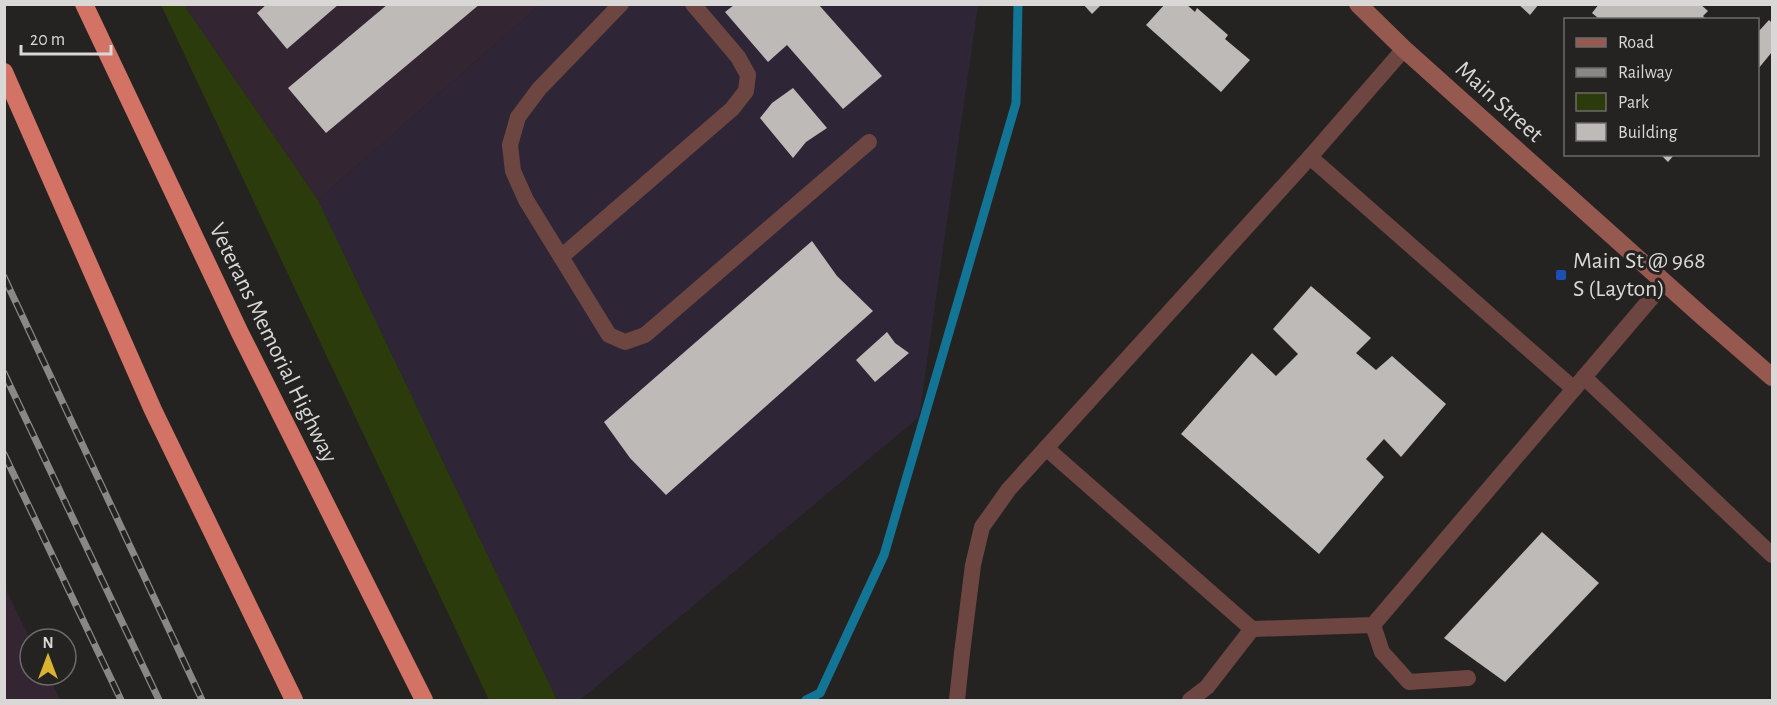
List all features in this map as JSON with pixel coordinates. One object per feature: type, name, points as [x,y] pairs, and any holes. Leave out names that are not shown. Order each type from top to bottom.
[{"type":"highway","name":"Veterans Memorial Highway","points":[[84,4],[240,333],[424,700]]},
{"type":"highway","points":[[4,72],[153,410],[294,700]]},
{"type":"main road","name":"Main Street","points":[[1358,4],[1404,49],[1702,316],[1773,376]]},
{"type":"lane","points":[[621,4],[539,89],[518,117],[510,145],[513,171],[526,200],[609,335],[625,342],[645,335],[869,142]]},
{"type":"lane","points":[[561,256],[732,109],[746,91],[748,75],[738,57],[693,4]]},
{"type":"lane","points":[[957,700],[973,566],[982,527],[1009,489],[1310,157],[1404,49]]},
{"type":"lane","points":[[1310,157],[1579,383],[1773,555]]},
{"type":"lane","points":[[1046,448],[1252,629],[1372,625],[1665,282]]},
{"type":"lane","points":[[1372,625],[1382,652],[1409,682],[1468,678]]},
{"type":"lane","points":[[1190,700],[1207,687],[1252,629]]},
{"type":"shaded area","points":[[184,5],[540,5],[318,200]]},
{"type":"shaded area","points":[[540,5],[978,5],[919,417],[580,700],[557,700],[318,200]]},
{"type":"shaded area","points":[[4,586],[24,627],[18,627],[18,687],[54,687],[60,700],[5,700]]},
{"type":"green space","points":[[161,5],[184,5],[318,200],[557,700],[489,700]]},
{"type":"building","points":[[267,4],[339,4],[287,49],[257,13]]},
{"type":"building","points":[[388,4],[480,4],[326,133],[288,88]]},
{"type":"building","points":[[1083,4],[1102,4],[1092,14]]},
{"type":"building","points":[[1165,4],[1186,4],[1195,12],[1197,8],[1228,35],[1225,39],[1250,60],[1221,92],[1146,25]]},
{"type":"building","points":[[1518,4],[1539,4],[1530,15]]},
{"type":"building","points":[[1599,4],[1700,4],[1708,11],[1703,16],[1705,18],[1598,18],[1592,13]]},
{"type":"building","points":[[734,5],[819,5],[882,76],[843,109],[787,45],[768,62],[725,12]]},
{"type":"building","points":[[1769,20],[1772,23],[1772,52],[1759,68],[1759,31]]},
{"type":"building","points":[[793,88],[827,128],[806,142],[793,158],[760,118],[772,103]]},
{"type":"building","points":[[1662,156],[1673,156],[1668,162]]},
{"type":"building","points":[[812,241],[837,276],[873,311],[666,495],[630,458],[604,422]]},
{"type":"building","points":[[1311,286],[1371,338],[1356,353],[1376,370],[1392,356],[1446,404],[1401,457],[1384,439],[1366,459],[1384,477],[1319,554],[1181,434],[1252,353],[1276,376],[1298,354],[1273,329]]},
{"type":"building","points":[[887,332],[895,343],[909,353],[875,382],[856,360]]},
{"type":"building","points":[[1542,532],[1599,583],[1505,682],[1444,638]]},
{"type":"waterway","points":[[806,700],[820,693],[884,555],[1016,103],[1018,4]]},
{"type":"railway","points":[[4,277],[202,700]]},
{"type":"railway","points":[[4,373],[159,700]]},
{"type":"railway","points":[[4,454],[121,700]]},
{"type":"place","name":"Main St @ 968 S (Layton)","points":[[1561,275]]}]
